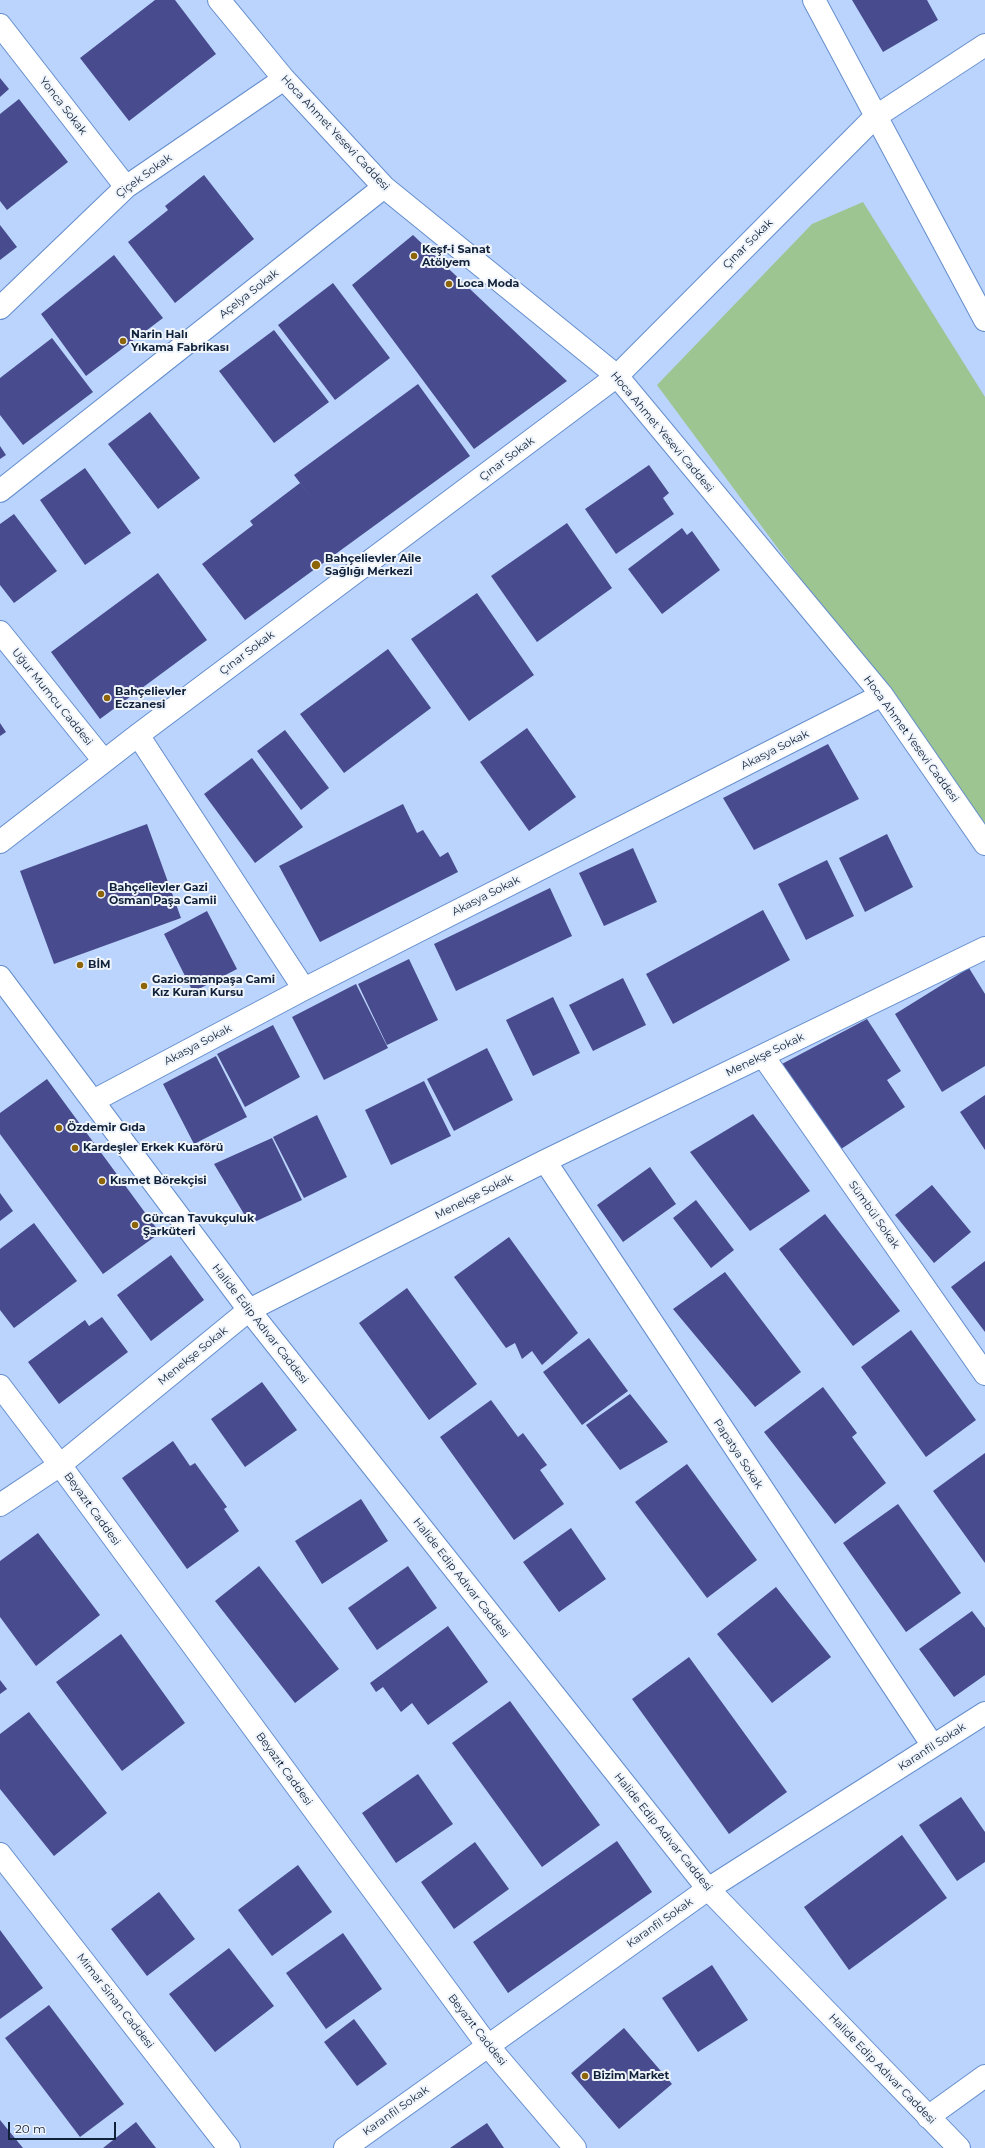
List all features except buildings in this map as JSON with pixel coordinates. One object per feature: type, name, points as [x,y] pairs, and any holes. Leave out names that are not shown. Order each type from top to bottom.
[{"type":"street","name":"Hoca Ahmet Yesevi Caddesi","points":[[219,0],[284,79],[384,187],[617,376],[882,696],[985,844]]},
{"type":"street","points":[[814,0],[875,117],[985,320]]},
{"type":"street","name":"Yonca Sokak","points":[[0,25],[126,187]]},
{"type":"street","name":"Çınar Sokak","points":[[0,842],[138,735],[617,376],[875,117],[985,45]]},
{"type":"street","name":"Çiçek Sokak","points":[[0,308],[126,187],[284,79]]},
{"type":"street","name":"Açelya Sokak","points":[[0,491],[384,187]]},
{"type":"street","name":"Uğur Mumcu Caddesi","points":[[0,632],[104,761]]},
{"type":"street","name":"Akasya Sokak","points":[[93,1101],[304,989],[882,696]]},
{"type":"street","points":[[138,735],[304,989]]},
{"type":"street","name":"Menekşe Sokak","points":[[0,1505],[60,1465],[249,1310],[545,1161],[985,948]]},
{"type":"street","name":"Halide Edip Adıvar Caddesi","points":[[0,977],[249,1310],[708,1889],[959,2148]]},
{"type":"street","name":"Sümbül Sokak","points":[[763,1056],[985,1374]]},
{"type":"street","name":"Papatya Sokak","points":[[545,1161],[933,1746]]},
{"type":"street","name":"Beyazıt Caddesi","points":[[0,1386],[60,1465],[488,2046],[574,2148]]},
{"type":"street","name":"Karanfil Sokak","points":[[345,2148],[708,1889],[985,1713]]},
{"type":"street","name":"Mimar Sinan Caddesi","points":[[0,1854],[229,2148]]},
{"type":"street","points":[[928,2116],[985,2076]]},
{"type":"green space","points":[[863,202],[985,397],[985,828],[657,385],[812,224]]},
{"type":"place","name":"Keşf-i Sanat Atölyem","points":[[414,256]]},
{"type":"place","name":"Loca Moda","points":[[449,284]]},
{"type":"place","name":"Narin Halı Yıkama Fabrikası","points":[[123,341]]},
{"type":"place","name":"Bahçelievler Aile Sağlığı Merkezi","points":[[316,565]]},
{"type":"place","name":"Bahçelievler Eczanesi","points":[[107,698]]},
{"type":"place","name":"Bahçelievler Gazi Osman Paşa Camii","points":[[101,894]]},
{"type":"place","name":"BİM","points":[[80,965]]},
{"type":"place","name":"Gaziosmanpaşa Cami Kız Kuran Kursu","points":[[144,986]]},
{"type":"place","name":"Özdemir Gıda","points":[[59,1128]]},
{"type":"place","name":"Kardeşler Erkek Kuaförü","points":[[75,1148]]},
{"type":"place","name":"Kısmet Börekçisi","points":[[102,1181]]},
{"type":"place","name":"Gürcan Tavukçuluk Şarküteri","points":[[135,1225]]},
{"type":"place","name":"Bizim Market","points":[[585,2076]]}]
